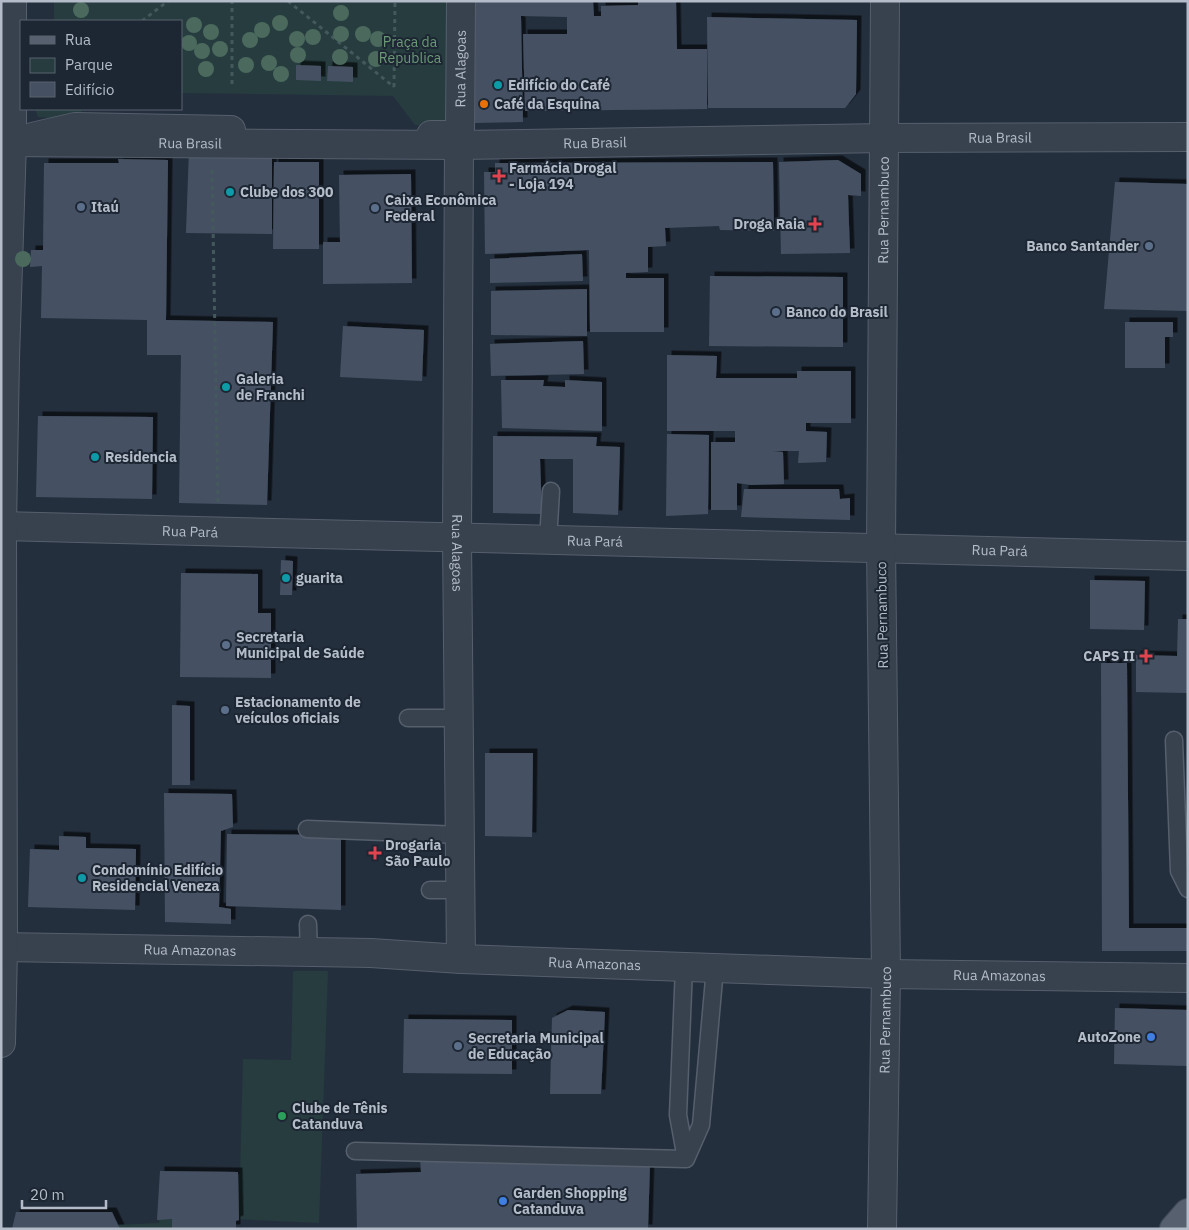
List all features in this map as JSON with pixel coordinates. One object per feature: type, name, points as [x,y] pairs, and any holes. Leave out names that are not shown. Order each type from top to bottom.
[{"type":"main road","points":[[1174,1229],[1188,1213]]},
{"type":"street","points":[[1,1043],[2,526],[7,142],[12,1]]},
{"type":"street","name":"Rua Alagoas","points":[[461,1],[460,132],[458,140],[457,538],[462,890],[461,959]]},
{"type":"street","name":"Rua Pernambuco","points":[[882,1229],[886,974],[881,546],[885,1]]},
{"type":"street","points":[[7,142],[75,127],[458,140]]},
{"type":"street","name":"Rua Brasil","points":[[7,142],[212,143],[458,140],[1188,138]]},
{"type":"street","name":"Rua Pará","points":[[2,526],[548,541],[881,546],[1188,556]]},
{"type":"street","name":"Rua Amazonas","points":[[2,948],[371,953],[461,959],[886,974],[1188,978]]},
{"type":"lane","points":[[548,541],[551,491]]},
{"type":"lane","points":[[408,718],[459,718]]},
{"type":"lane","points":[[1174,740],[1179,870],[1188,889]]},
{"type":"lane","points":[[307,829],[461,835]]},
{"type":"lane","points":[[430,890],[462,890]]},
{"type":"lane","points":[[308,924],[309,952]]},
{"type":"lane","points":[[684,967],[678,1115],[687,1149]]},
{"type":"lane","points":[[687,1149],[701,1125],[715,968]]},
{"type":"lane","points":[[355,1151],[687,1149]]},
{"type":"path","points":[[143,20],[168,1]]},
{"type":"path","points":[[232,1],[232,84]]},
{"type":"path","points":[[288,1],[394,87],[395,1]]},
{"type":"path","points":[[212,143],[218,532]]},
{"type":"green space","name":"Praça da Republica","points":[[54,1],[459,1],[456,130],[415,125],[393,96],[182,93],[182,20],[54,20]]},
{"type":"green space","points":[[35,110],[82,110],[76,120],[38,117]]},
{"type":"green space","name":"Clube de Tênis Catanduva","points":[[293,971],[328,971],[319,1223],[234,1219],[233,1229],[17,1229],[159,1223],[162,1173],[240,1174],[243,1059],[291,1060]]},
{"type":"building","points":[[474,1],[593,1],[594,16],[601,16],[601,6],[638,5],[638,1],[676,1],[677,49],[707,49],[707,109],[525,111],[523,34],[567,34],[567,17],[521,16],[523,122],[474,123]]},
{"type":"building","points":[[707,17],[857,20],[856,94],[845,108],[708,108]]},
{"type":"building","points":[[296,65],[321,66],[321,81],[296,80]]},
{"type":"building","points":[[328,66],[353,67],[353,82],[327,81]]},
{"type":"building","name":"Clube dos 300","points":[[189,149],[272,151],[272,234],[186,233]]},
{"type":"building","points":[[118,159],[168,160],[166,320],[273,322],[267,505],[179,503],[181,355],[147,355],[147,320],[41,318],[42,266],[30,267],[31,250],[43,250],[44,163],[119,163]]},
{"type":"building","name":"Droga Raia","points":[[838,160],[861,174],[861,196],[848,195],[850,253],[781,254],[779,162]]},
{"type":"building","points":[[274,162],[319,162],[319,249],[273,249]]},
{"type":"building","points":[[773,162],[774,231],[720,230],[719,226],[665,228],[666,246],[648,247],[648,272],[626,273],[626,278],[664,278],[664,332],[590,332],[589,250],[485,254],[484,172],[495,172],[495,163]]},
{"type":"building","name":"Caixa Econômica Federal","points":[[411,174],[412,283],[323,284],[323,242],[340,242],[339,175]]},
{"type":"building","name":"Banco Santander","points":[[1115,182],[1188,184],[1188,311],[1104,309]]},
{"type":"building","points":[[582,254],[583,281],[490,283],[490,259]]},
{"type":"building","name":"Banco do Brasil","points":[[710,276],[843,277],[843,347],[709,346]]},
{"type":"building","points":[[587,289],[587,336],[491,335],[491,291]]},
{"type":"building","points":[[1125,322],[1173,322],[1173,337],[1165,337],[1165,368],[1125,368]]},
{"type":"building","points":[[343,326],[424,330],[422,381],[340,377]]},
{"type":"building","points":[[583,341],[584,374],[491,376],[490,344]]},
{"type":"building","points":[[667,355],[717,356],[716,378],[797,378],[797,371],[851,371],[851,423],[806,423],[806,431],[827,432],[826,462],[798,463],[799,451],[773,451],[783,452],[784,484],[751,485],[737,483],[737,510],[711,510],[711,442],[735,442],[735,431],[667,431]]},
{"type":"building","points":[[501,380],[544,380],[543,386],[565,387],[565,380],[602,382],[602,431],[502,428]]},
{"type":"building","name":"Residencia","points":[[38,416],[153,417],[152,499],[36,497]]},
{"type":"building","points":[[667,434],[709,435],[708,514],[666,516]]},
{"type":"building","points":[[493,436],[597,437],[596,446],[620,447],[618,515],[573,513],[573,459],[540,459],[542,514],[493,513]]},
{"type":"building","points":[[744,489],[839,489],[840,499],[850,498],[850,520],[741,517]]},
{"type":"building","name":"guarita","points":[[281,560],[293,561],[292,595],[280,595]]},
{"type":"building","name":"Secretaria Municipal de Saúde","points":[[181,573],[258,574],[258,613],[271,613],[271,678],[180,677]]},
{"type":"building","points":[[1090,580],[1145,581],[1144,630],[1090,629]]},
{"type":"building","name":"CAPS II","points":[[1178,619],[1188,619],[1188,693],[1136,692],[1136,655],[1177,656]]},
{"type":"building","points":[[1101,663],[1127,663],[1129,928],[1188,928],[1188,951],[1102,951]]},
{"type":"building","points":[[172,705],[190,706],[190,785],[172,785]]},
{"type":"building","points":[[485,753],[533,753],[532,837],[485,836]]},
{"type":"building","points":[[164,793],[232,794],[233,827],[221,831],[219,907],[231,909],[231,924],[165,922]]},
{"type":"building","points":[[227,834],[341,835],[341,910],[226,906]]},
{"type":"building","name":"Condomínio Edifício Residencial Veneza","points":[[59,836],[86,837],[86,848],[136,849],[135,910],[28,907],[30,849],[59,850]]},
{"type":"building","name":"AutoZone","points":[[1115,1008],[1188,1010],[1188,1066],[1114,1064]]},
{"type":"building","points":[[568,1010],[605,1012],[601,1094],[550,1094],[552,1018]]},
{"type":"building","name":"Secretaria Municipal de Educação","points":[[404,1019],[512,1020],[512,1074],[403,1073]]},
{"type":"building","name":"Garden Shopping Catanduva","points":[[420,1158],[650,1164],[648,1229],[357,1229],[356,1174],[421,1172]]},
{"type":"building","points":[[160,1171],[238,1172],[239,1220],[236,1221],[236,1229],[172,1229],[172,1219],[157,1220]]},
{"type":"building","points":[[16,1212],[112,1212],[120,1229],[12,1229]]},
{"type":"place","name":"Edifício do Café","points":[[498,85]]},
{"type":"place","name":"Café da Esquina","points":[[484,104]]},
{"type":"place","name":"Farmácia Drogal - Loja 194","points":[[499,176]]},
{"type":"place","name":"Clube dos 300","points":[[230,192]]},
{"type":"place","name":"Itaú","points":[[81,207]]},
{"type":"place","name":"Caixa Econômica Federal","points":[[375,208]]},
{"type":"place","name":"Droga Raia","points":[[815,224]]},
{"type":"place","name":"Banco Santander","points":[[1149,246]]},
{"type":"place","name":"Banco do Brasil","points":[[776,312]]},
{"type":"place","name":"Galeria de Franchi","points":[[226,387]]},
{"type":"place","name":"Residencia","points":[[95,457]]},
{"type":"place","name":"guarita","points":[[286,578]]},
{"type":"place","name":"Secretaria Municipal de Saúde","points":[[226,645]]},
{"type":"place","name":"CAPS II","points":[[1146,656]]},
{"type":"place","name":"Estacionamento de veículos oficiais","points":[[225,710]]},
{"type":"place","name":"Drogaria São Paulo","points":[[375,853]]},
{"type":"place","name":"Condomínio Edifício Residencial Veneza","points":[[82,878]]},
{"type":"place","name":"AutoZone","points":[[1151,1037]]},
{"type":"place","name":"Secretaria Municipal de Educação","points":[[458,1046]]},
{"type":"place","name":"Clube de Tênis Catanduva","points":[[282,1116]]},
{"type":"place","name":"Garden Shopping Catanduva","points":[[503,1201]]}]
